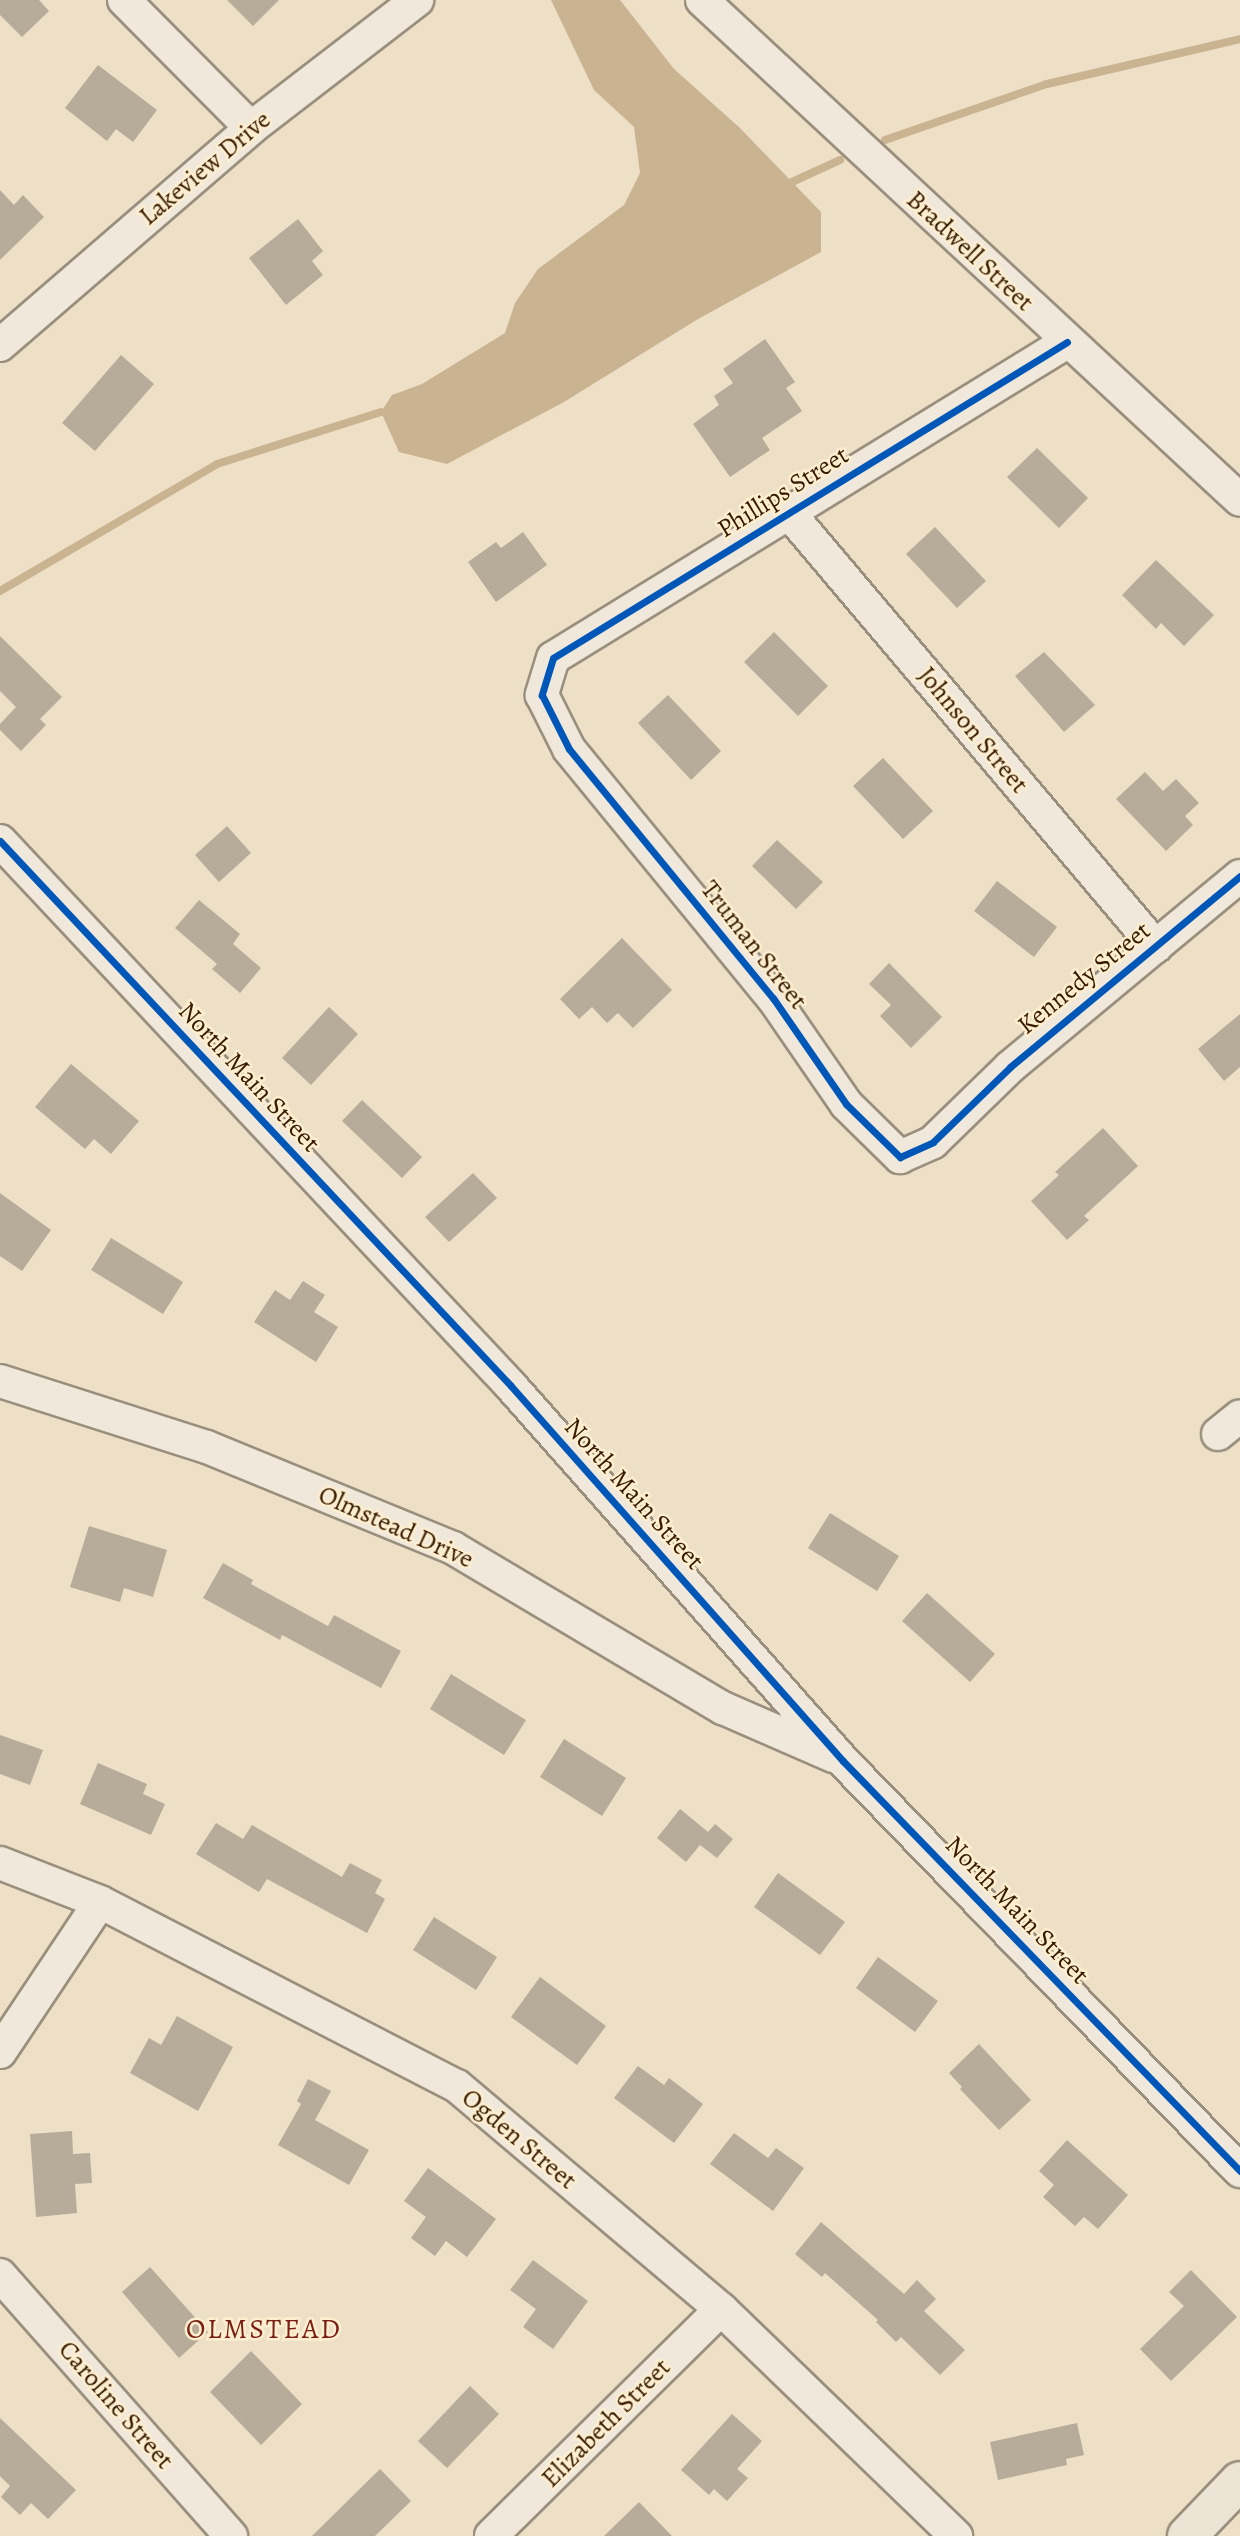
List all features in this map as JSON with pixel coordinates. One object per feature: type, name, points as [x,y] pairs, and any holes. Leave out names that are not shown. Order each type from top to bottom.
[{"type":"main road","points":[[1187,2536],[1240,2481]]},
{"type":"street","points":[[124,0],[251,128]]},
{"type":"street","name":"Lakeview Drive","points":[[0,345],[251,128],[417,0]]},
{"type":"street","name":"Bradwell Street","points":[[702,0],[1240,500]]},
{"type":"street","name":"Phillips Street","points":[[542,695],[553,658],[1067,342]]},
{"type":"street","name":"Johnson Street","points":[[789,513],[1156,947]]},
{"type":"street","name":"Truman Street","points":[[542,695],[569,749],[773,998],[846,1104],[900,1157],[933,1142],[960,1118]]},
{"type":"street","name":"North Main Street","points":[[0,841],[511,1386],[844,1761],[1240,2171]]},
{"type":"street","name":"Kennedy Street","points":[[960,1118],[1010,1067],[1240,876]]},
{"type":"street","name":"Olmstead Drive","points":[[0,1381],[207,1447],[453,1548],[723,1707],[844,1761]]},
{"type":"street","name":"Ogden Street","points":[[0,1863],[100,1902],[457,2086],[721,2309],[956,2536]]},
{"type":"street","points":[[0,2052],[100,1902]]},
{"type":"street","name":"Caroline Street","points":[[0,2275],[231,2536]]},
{"type":"street","name":"Elizabeth Street","points":[[491,2536],[721,2309]]},
{"type":"shaded area","points":[[551,0],[620,0],[674,69],[740,128],[821,212],[821,252],[698,319],[564,402],[447,464],[399,452],[381,412],[392,395],[422,384],[505,333],[515,303],[538,269],[624,205],[640,173],[634,127],[594,90]]},
{"type":"building","points":[[0,0],[39,0],[49,11],[22,37],[0,15]]},
{"type":"building","points":[[227,0],[279,0],[253,26]]},
{"type":"building","points":[[98,65],[157,110],[133,142],[116,129],[107,141],[65,108]]},
{"type":"building","points":[[0,190],[14,205],[23,195],[44,217],[0,260]]},
{"type":"building","points":[[298,219],[323,251],[312,261],[323,275],[286,305],[249,258]]},
{"type":"building","points":[[765,339],[795,382],[786,388],[802,411],[762,438],[770,450],[730,477],[693,424],[719,405],[714,396],[733,383],[723,369]]},
{"type":"building","points":[[121,355],[154,384],[95,451],[62,423]]},
{"type":"building","points":[[1037,448],[1088,498],[1059,528],[1007,477]]},
{"type":"building","points":[[935,527],[986,581],[957,608],[906,554]]},
{"type":"building","points":[[523,532],[547,565],[496,602],[468,562],[496,542],[501,548]]},
{"type":"building","points":[[1156,560],[1214,615],[1184,646],[1161,623],[1156,629],[1122,595]]},
{"type":"building","points":[[774,632],[828,686],[798,716],[744,662]]},
{"type":"building","points":[[0,636],[62,697],[40,719],[46,725],[21,751],[0,730],[0,724],[16,707],[0,691]]},
{"type":"building","points":[[1044,652],[1095,705],[1064,732],[1015,676]]},
{"type":"building","points":[[668,695],[721,751],[691,780],[638,723]]},
{"type":"building","points":[[883,758],[933,811],[903,839],[853,786]]},
{"type":"building","points":[[1145,772],[1163,791],[1176,779],[1199,803],[1185,816],[1193,825],[1166,851],[1116,799]]},
{"type":"building","points":[[227,826],[251,853],[219,882],[195,855]]},
{"type":"building","points":[[777,840],[823,882],[796,909],[752,866]]},
{"type":"building","points":[[997,881],[1057,927],[1034,957],[974,911]]},
{"type":"building","points":[[199,900],[240,934],[233,944],[261,968],[240,993],[212,969],[217,964],[175,928]]},
{"type":"building","points":[[622,938],[672,990],[633,1028],[618,1013],[607,1023],[592,1007],[579,1019],[560,999]]},
{"type":"building","points":[[889,963],[942,1017],[911,1048],[880,1016],[891,1005],[869,984]]},
{"type":"building","points":[[329,1007],[358,1034],[311,1085],[282,1058]]},
{"type":"building","points":[[1240,1014],[1240,1067],[1224,1081],[1198,1049]]},
{"type":"building","points":[[71,1064],[139,1121],[111,1154],[94,1139],[85,1149],[35,1107]]},
{"type":"building","points":[[362,1100],[422,1157],[402,1178],[342,1121]]},
{"type":"building","points":[[1103,1128],[1138,1166],[1084,1216],[1089,1220],[1067,1240],[1031,1201],[1059,1175],[1055,1172]]},
{"type":"building","points":[[473,1173],[497,1198],[449,1242],[425,1217]]},
{"type":"building","points":[[0,1193],[51,1230],[22,1271],[0,1256]]},
{"type":"building","points":[[111,1238],[183,1282],[163,1314],[91,1270]]},
{"type":"building","points":[[303,1281],[325,1295],[314,1312],[338,1327],[316,1362],[254,1322],[275,1290],[290,1300]]},
{"type":"building","points":[[830,1513],[899,1556],[877,1591],[808,1548]]},
{"type":"building","points":[[89,1526],[167,1550],[153,1597],[124,1588],[120,1602],[70,1587]]},
{"type":"building","points":[[223,1563],[253,1580],[251,1584],[328,1626],[334,1615],[401,1651],[381,1688],[282,1635],[280,1640],[203,1598]]},
{"type":"building","points":[[927,1593],[995,1654],[970,1682],[902,1621]]},
{"type":"building","points":[[451,1674],[526,1720],[504,1755],[430,1709]]},
{"type":"building","points":[[0,1735],[43,1750],[30,1785],[0,1774]]},
{"type":"building","points":[[564,1739],[626,1778],[602,1816],[540,1777]]},
{"type":"building","points":[[98,1763],[147,1784],[143,1794],[165,1804],[151,1835],[80,1804]]},
{"type":"building","points":[[680,1809],[708,1832],[715,1824],[733,1839],[717,1858],[700,1845],[686,1862],[657,1838]]},
{"type":"building","points":[[216,1823],[243,1839],[252,1825],[342,1877],[350,1863],[382,1880],[375,1893],[385,1899],[367,1933],[267,1879],[259,1892],[196,1854]]},
{"type":"building","points":[[778,1873],[845,1922],[820,1955],[754,1907]]},
{"type":"building","points":[[434,1917],[497,1957],[476,1990],[413,1950]]},
{"type":"building","points":[[878,1957],[938,2001],[915,2032],[856,1988]]},
{"type":"building","points":[[540,1977],[606,2026],[577,2065],[511,2017]]},
{"type":"building","points":[[177,2016],[233,2047],[198,2111],[130,2073],[149,2038],[161,2045]]},
{"type":"building","points":[[979,2044],[1031,2100],[999,2130],[960,2089],[962,2087],[949,2073]]},
{"type":"building","points":[[638,2066],[664,2085],[669,2078],[703,2104],[674,2143],[614,2098]]},
{"type":"building","points":[[308,2079],[331,2091],[315,2120],[369,2150],[349,2185],[278,2145],[301,2104],[297,2101]]},
{"type":"building","points":[[72,2131],[73,2154],[90,2153],[92,2183],[75,2184],[77,2213],[36,2217],[30,2134]]},
{"type":"building","points":[[734,2133],[768,2158],[776,2148],[804,2168],[773,2211],[710,2164]]},
{"type":"building","points":[[1067,2140],[1128,2195],[1098,2229],[1084,2217],[1075,2226],[1043,2197],[1054,2185],[1039,2171]]},
{"type":"building","points":[[428,2168],[496,2219],[467,2257],[446,2241],[435,2256],[411,2238],[426,2217],[404,2201]]},
{"type":"building","points":[[821,2222],[904,2294],[917,2280],[936,2299],[924,2311],[965,2350],[940,2375],[901,2337],[896,2342],[876,2322],[878,2320],[825,2273],[822,2277],[795,2254]]},
{"type":"building","points":[[533,2260],[588,2301],[553,2349],[523,2327],[536,2309],[510,2290]]},
{"type":"building","points":[[150,2267],[208,2332],[179,2358],[122,2292]]},
{"type":"building","points":[[1191,2270],[1237,2317],[1171,2381],[1140,2349],[1184,2306],[1169,2292]]},
{"type":"building","points":[[251,2351],[302,2404],[261,2445],[210,2392]]},
{"type":"building","points":[[470,2386],[499,2414],[447,2468],[418,2441]]},
{"type":"building","points":[[732,2414],[762,2441],[737,2469],[748,2478],[727,2501],[714,2489],[709,2495],[681,2470]]},
{"type":"building","points":[[0,2418],[76,2490],[48,2519],[31,2503],[20,2515],[1,2497],[10,2486],[0,2476]]},
{"type":"building","points":[[1077,2423],[1084,2455],[1066,2459],[1067,2465],[998,2480],[990,2442]]},
{"type":"building","points":[[380,2469],[411,2501],[375,2536],[312,2536]]},
{"type":"building","points":[[639,2502],[672,2536],[604,2536]]},
{"type":"waterway","points":[[885,140],[1047,84],[1240,39]]},
{"type":"waterway","points":[[792,182],[840,160]]},
{"type":"waterway","points":[[0,591],[217,464],[381,412]]},
{"type":"cycle path","points":[[1067,342],[553,658],[542,695],[569,749],[773,998],[846,1104],[900,1157],[933,1142],[1010,1067],[1240,876]]},
{"type":"cycle path","points":[[0,841],[511,1386],[843,1761],[1240,2171]]},
{"type":"district","name":"OLMSTEAD","points":[[264,2329]]}]
